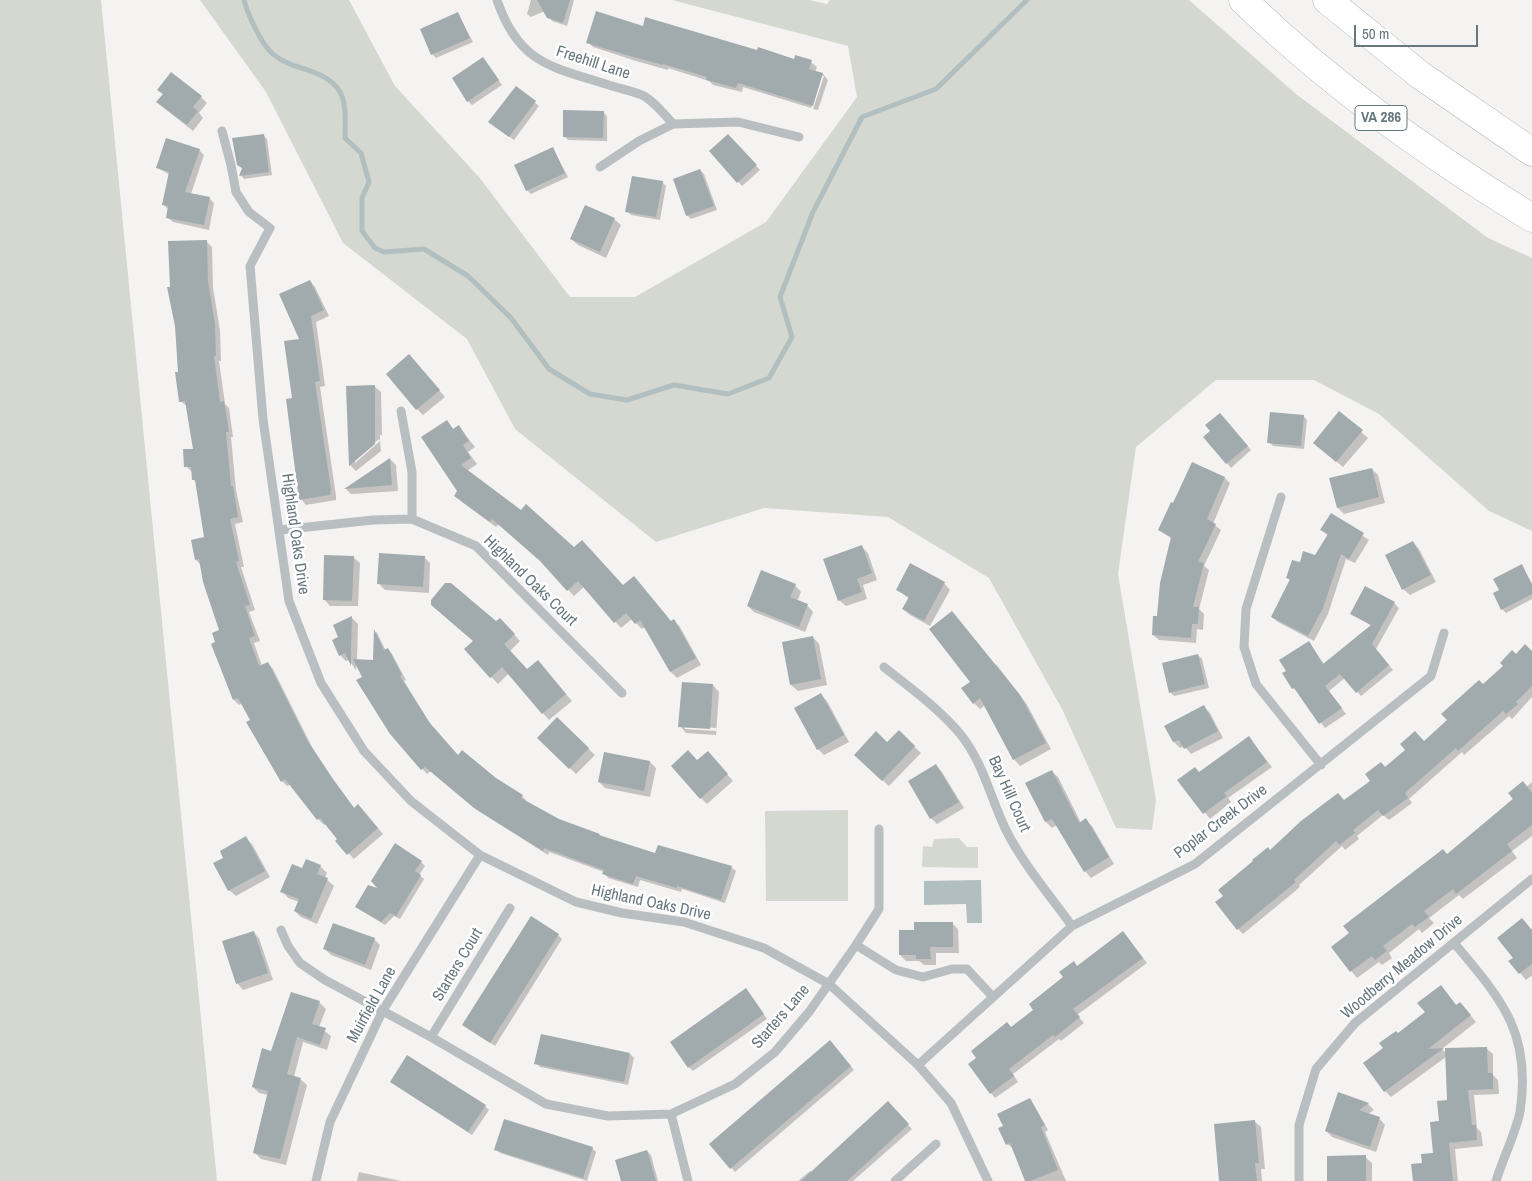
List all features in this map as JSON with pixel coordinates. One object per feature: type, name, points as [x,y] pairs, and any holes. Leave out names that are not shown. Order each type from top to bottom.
[{"type":"highway","name":"VA 286","points":[[1243,0],[1315,65],[1372,111],[1472,181],[1532,218]]},
{"type":"highway","points":[[1327,0],[1420,75],[1532,152]]},
{"type":"street","name":"Freehill Lane","points":[[497,0],[510,31],[521,46],[535,57],[553,68],[642,95],[673,124]]},
{"type":"street","points":[[600,167],[639,141],[673,124],[738,122],[799,137]]},
{"type":"street","name":"Highland Oaks Drive","points":[[222,131],[236,192],[249,212],[270,228],[250,266],[263,419],[289,601],[321,683],[364,751],[411,801],[480,855],[576,902],[622,913],[684,922],[764,948],[829,984],[918,1065],[951,1103],[988,1181]]},
{"type":"street","points":[[400,411],[412,472],[412,519]]},
{"type":"street","points":[[1281,497],[1246,609],[1244,647],[1256,684],[1321,765]]},
{"type":"street","name":"Highland Oaks Court","points":[[280,530],[373,520],[412,519],[476,546],[622,693]]},
{"type":"street","name":"Poplar Creek Drive","points":[[918,1065],[1072,926],[1195,864],[1431,676],[1444,633]]},
{"type":"street","name":"Bay Hill Court","points":[[884,667],[935,709],[960,734],[980,763],[1006,828],[1023,857],[1072,926]]},
{"type":"street","name":"Starters Lane","points":[[281,930],[288,946],[300,963],[364,1003],[383,1010],[546,1104],[608,1116],[671,1114],[735,1084],[776,1052],[829,984],[879,909],[879,829]]},
{"type":"street","name":"Muirfield Lane","points":[[316,1181],[330,1122],[383,1010],[480,855]]},
{"type":"street","name":"Woodberry Meadow Drive","points":[[1299,1181],[1299,1125],[1316,1069],[1355,1023],[1532,879]]},
{"type":"street","name":"Starters Court","points":[[431,1037],[510,908]]},
{"type":"street","points":[[1454,942],[1504,1002],[1515,1024],[1522,1048],[1525,1081],[1520,1114],[1496,1181]]},
{"type":"street","points":[[856,945],[896,970],[923,977],[952,969],[967,969],[992,997]]},
{"type":"street","points":[[671,1114],[688,1181]]},
{"type":"street","points":[[895,1181],[936,1144]]},
{"type":"shaded area","points":[[0,0],[101,0],[217,1181],[0,1181]]},
{"type":"shaded area","points":[[200,0],[349,0],[395,86],[479,177],[570,297],[635,297],[766,222],[857,97],[848,46],[672,0],[809,0],[827,4],[830,0],[1189,0],[1296,94],[1488,238],[1532,258],[1532,531],[1489,511],[1379,414],[1314,380],[1216,380],[1136,447],[1118,574],[1156,800],[1152,830],[1116,828],[1062,709],[989,578],[888,517],[764,508],[656,542],[515,429],[467,339],[343,243],[266,92]]},
{"type":"shaded area","points":[[848,810],[848,901],[766,901],[765,811]]},
{"type":"shaded area","points":[[959,838],[967,847],[978,847],[978,868],[922,867],[923,846],[932,847],[934,839]]},
{"type":"shaded area","points":[[981,880],[982,923],[967,923],[966,904],[924,905],[924,881]]},
{"type":"building","points":[[537,0],[570,0],[563,23],[547,18]]},
{"type":"building","points":[[596,11],[643,26],[645,17],[757,50],[758,47],[794,59],[795,55],[812,60],[809,69],[823,73],[813,106],[738,83],[736,88],[706,80],[707,77],[586,43]]},
{"type":"building","points":[[458,12],[470,38],[431,55],[420,29]]},
{"type":"building","points":[[483,57],[499,80],[467,102],[452,78]]},
{"type":"building","points":[[171,72],[202,96],[193,107],[198,111],[187,125],[156,102],[163,94],[157,90]]},
{"type":"building","points":[[516,86],[536,101],[509,137],[488,122]]},
{"type":"building","points":[[563,110],[604,111],[603,138],[563,137]]},
{"type":"building","points":[[264,134],[269,172],[239,176],[242,168],[237,165],[232,138]]},
{"type":"building","points":[[728,134],[757,165],[737,183],[709,151]]},
{"type":"building","points":[[166,138],[200,149],[185,192],[210,197],[204,225],[166,218],[168,206],[162,205],[169,172],[156,168]]},
{"type":"building","points":[[553,147],[565,173],[526,191],[514,165]]},
{"type":"building","points":[[700,169],[714,206],[686,216],[673,179]]},
{"type":"building","points":[[632,176],[663,181],[656,217],[625,212]]},
{"type":"building","points":[[585,205],[615,218],[600,252],[570,239]]},
{"type":"building","points":[[207,240],[208,282],[215,324],[216,356],[214,356],[220,402],[224,401],[229,432],[226,432],[231,486],[233,486],[238,517],[230,519],[239,561],[236,562],[250,605],[245,606],[255,636],[249,638],[259,666],[268,662],[307,740],[330,775],[354,808],[358,804],[378,828],[347,855],[320,818],[317,820],[285,779],[281,782],[246,722],[250,720],[238,698],[233,700],[211,644],[215,642],[212,633],[219,630],[203,582],[199,559],[195,560],[191,540],[204,537],[195,480],[192,480],[191,467],[184,467],[183,449],[193,449],[185,401],[179,402],[175,372],[178,372],[175,326],[167,287],[170,287],[168,241]]},
{"type":"building","points":[[310,280],[324,310],[311,316],[320,381],[315,382],[331,489],[330,495],[299,500],[286,399],[292,398],[284,341],[299,339],[279,294]]},
{"type":"building","points":[[409,354],[440,390],[416,410],[386,374]]},
{"type":"building","points":[[375,385],[375,444],[349,466],[346,386]]},
{"type":"building","points":[[1339,411],[1363,430],[1336,462],[1313,443]]},
{"type":"building","points":[[1270,412],[1304,415],[1301,446],[1267,443]]},
{"type":"building","points":[[1220,413],[1248,446],[1226,464],[1203,437],[1210,431],[1205,425]]},
{"type":"building","points":[[447,420],[453,429],[459,425],[469,441],[463,445],[471,458],[461,465],[521,510],[526,504],[574,547],[582,540],[623,585],[634,576],[671,621],[674,619],[696,658],[670,672],[640,620],[635,624],[626,613],[614,623],[578,581],[567,591],[540,561],[492,519],[490,522],[454,496],[457,491],[421,437]]},
{"type":"building","points":[[390,458],[392,485],[344,489]]},
{"type":"building","points":[[1192,462],[1225,477],[1207,519],[1216,524],[1198,562],[1204,563],[1193,607],[1199,607],[1198,624],[1192,624],[1191,638],[1152,635],[1153,616],[1157,616],[1160,583],[1171,537],[1158,530]]},
{"type":"building","points":[[1372,468],[1379,497],[1337,508],[1329,478]]},
{"type":"building","points":[[1331,513],[1364,533],[1349,559],[1341,554],[1323,608],[1308,636],[1271,617],[1290,579],[1286,578],[1292,560],[1300,562],[1303,551],[1315,555],[1328,534],[1320,530]]},
{"type":"building","points":[[1413,541],[1431,575],[1402,590],[1385,555]]},
{"type":"building","points":[[862,545],[872,573],[857,579],[862,592],[838,601],[823,559]]},
{"type":"building","points":[[379,553],[425,556],[423,587],[377,584]]},
{"type":"building","points":[[324,555],[354,556],[352,601],[323,600]]},
{"type":"building","points":[[910,563],[945,582],[924,621],[902,609],[909,597],[896,590]]},
{"type":"building","points":[[1522,564],[1532,585],[1532,594],[1501,610],[1493,593],[1499,590],[1493,579]]},
{"type":"building","points":[[761,570],[796,584],[790,597],[808,604],[799,627],[747,606]]},
{"type":"building","points":[[445,583],[451,583],[496,621],[500,618],[515,634],[504,644],[527,669],[538,660],[566,694],[542,714],[502,667],[490,678],[464,649],[473,641],[431,605],[431,600]]},
{"type":"building","points":[[1365,586],[1395,602],[1372,644],[1389,665],[1356,693],[1340,674],[1325,686],[1342,708],[1319,724],[1282,673],[1286,671],[1279,660],[1309,641],[1323,664],[1371,625],[1350,614]]},
{"type":"building","points":[[952,611],[1020,695],[1046,743],[1013,760],[980,698],[973,704],[961,688],[970,682],[929,629]]},
{"type":"building","points":[[352,616],[351,666],[345,653],[339,656],[332,640],[338,637],[333,625]]},
{"type":"building","points":[[374,629],[384,650],[388,648],[402,675],[400,676],[429,722],[458,755],[462,750],[496,778],[523,795],[521,798],[559,819],[599,835],[655,853],[658,845],[732,866],[721,900],[677,886],[677,888],[636,876],[633,884],[602,874],[604,870],[544,848],[543,851],[474,808],[425,767],[421,770],[390,734],[356,680],[362,677],[353,659],[373,660]]},
{"type":"building","points":[[813,636],[821,679],[790,685],[782,642]]},
{"type":"building","points":[[1525,644],[1532,651],[1532,686],[1516,702],[1518,704],[1506,714],[1503,711],[1458,751],[1456,748],[1405,793],[1408,798],[1383,816],[1378,810],[1353,830],[1355,833],[1339,845],[1336,841],[1294,880],[1296,882],[1237,930],[1215,902],[1223,896],[1218,890],[1268,847],[1270,850],[1301,821],[1338,793],[1344,800],[1370,781],[1365,774],[1381,762],[1385,767],[1405,750],[1400,744],[1415,731],[1424,741],[1447,720],[1441,714],[1479,680],[1483,684],[1503,666],[1500,663],[1512,650],[1516,654]]},
{"type":"building","points":[[1198,654],[1205,684],[1169,693],[1162,663]]},
{"type":"building","points":[[682,682],[713,684],[710,729],[678,727]]},
{"type":"building","points":[[821,693],[844,735],[817,750],[794,708]]},
{"type":"building","points":[[1204,705],[1218,731],[1184,749],[1179,740],[1173,742],[1164,726]]},
{"type":"building","points":[[557,717],[589,748],[569,769],[537,738]]},
{"type":"building","points":[[899,730],[915,746],[882,781],[854,755],[876,731],[887,742]]},
{"type":"building","points":[[1249,736],[1267,762],[1224,793],[1227,796],[1203,814],[1177,780],[1195,767],[1199,772]]},
{"type":"building","points":[[688,750],[697,760],[708,751],[728,774],[700,799],[671,766]]},
{"type":"building","points":[[604,752],[650,761],[644,791],[598,782]]},
{"type":"building","points":[[936,764],[959,802],[930,819],[908,781]]},
{"type":"building","points":[[1052,770],[1079,823],[1086,818],[1109,857],[1084,872],[1052,819],[1045,822],[1025,783]]},
{"type":"building","points":[[1523,781],[1532,793],[1532,825],[1507,844],[1512,851],[1456,894],[1453,889],[1424,911],[1429,917],[1415,927],[1412,924],[1383,946],[1387,951],[1375,960],[1372,956],[1350,972],[1331,947],[1349,933],[1343,926],[1443,849],[1447,854],[1513,799],[1508,793]]},
{"type":"building","points":[[246,836],[265,871],[228,891],[213,863],[223,858],[220,851]]},
{"type":"building","points":[[395,843],[422,861],[415,871],[421,875],[396,916],[390,913],[381,922],[355,907],[368,885],[377,888],[371,881]]},
{"type":"building","points":[[306,859],[321,865],[317,874],[328,878],[311,919],[294,911],[299,899],[280,892],[292,864],[302,868]]},
{"type":"building","points":[[531,916],[559,934],[490,1043],[462,1025]]},
{"type":"building","points":[[1522,918],[1532,930],[1532,964],[1519,974],[1508,961],[1513,958],[1497,938]]},
{"type":"building","points":[[914,922],[953,922],[953,947],[930,947],[931,959],[916,959],[916,955],[899,955],[899,930],[914,930]]},
{"type":"building","points":[[333,923],[375,938],[365,965],[323,949]]},
{"type":"building","points":[[254,931],[268,973],[236,984],[222,941]]},
{"type":"building","points":[[1123,931],[1143,958],[1073,1009],[1080,1017],[1009,1069],[1014,1076],[990,1094],[968,1064],[976,1058],[971,1051],[1007,1022],[1011,1027],[1033,1010],[1029,1004],[1063,977],[1059,972],[1074,961],[1077,966]]},
{"type":"building","points":[[1441,985],[1456,1005],[1460,1002],[1471,1015],[1428,1049],[1444,1048],[1384,1092],[1363,1063],[1383,1048],[1379,1043],[1396,1031],[1398,1033],[1425,1012],[1417,1003]]},
{"type":"building","points":[[746,988],[764,1014],[688,1068],[670,1042]]},
{"type":"building","points":[[291,992],[320,1001],[312,1024],[326,1028],[320,1045],[297,1037],[287,1074],[301,1078],[280,1159],[253,1153],[268,1091],[252,1087],[262,1048],[271,1051]]},
{"type":"building","points":[[541,1034],[630,1053],[624,1082],[534,1064]]},
{"type":"building","points":[[830,1040],[851,1066],[730,1169],[709,1144]]},
{"type":"building","points":[[1487,1047],[1488,1073],[1493,1073],[1493,1089],[1468,1090],[1472,1125],[1476,1125],[1477,1140],[1449,1143],[1453,1181],[1413,1181],[1411,1164],[1422,1163],[1421,1154],[1433,1153],[1430,1122],[1439,1121],[1437,1101],[1447,1100],[1445,1048]]},
{"type":"building","points":[[407,1055],[486,1105],[468,1132],[390,1082]]},
{"type":"building","points":[[1338,1092],[1369,1103],[1359,1110],[1380,1117],[1370,1147],[1325,1131]]},
{"type":"building","points":[[1030,1098],[1045,1125],[1041,1127],[1058,1170],[1030,1181],[1025,1181],[1010,1143],[1006,1145],[998,1128],[1003,1126],[997,1114]]},
{"type":"building","points":[[888,1101],[909,1124],[847,1181],[801,1181]]},
{"type":"building","points":[[504,1119],[593,1147],[583,1178],[494,1150]]},
{"type":"building","points":[[1255,1120],[1259,1163],[1255,1163],[1257,1181],[1219,1181],[1214,1124]]},
{"type":"building","points":[[647,1150],[656,1181],[621,1181],[615,1160]]},
{"type":"building","points":[[1366,1155],[1366,1181],[1327,1181],[1327,1156]]},
{"type":"waterway","points":[[244,0],[256,29],[273,54],[281,60],[326,78],[340,92],[345,108],[345,138],[361,153],[369,182],[362,198],[362,231],[375,248],[384,252],[424,249],[468,276],[511,318],[549,369],[590,394],[627,400],[674,385],[728,394],[769,378],[792,337],[780,297],[813,212],[862,117],[936,89],[1027,0]]}]
